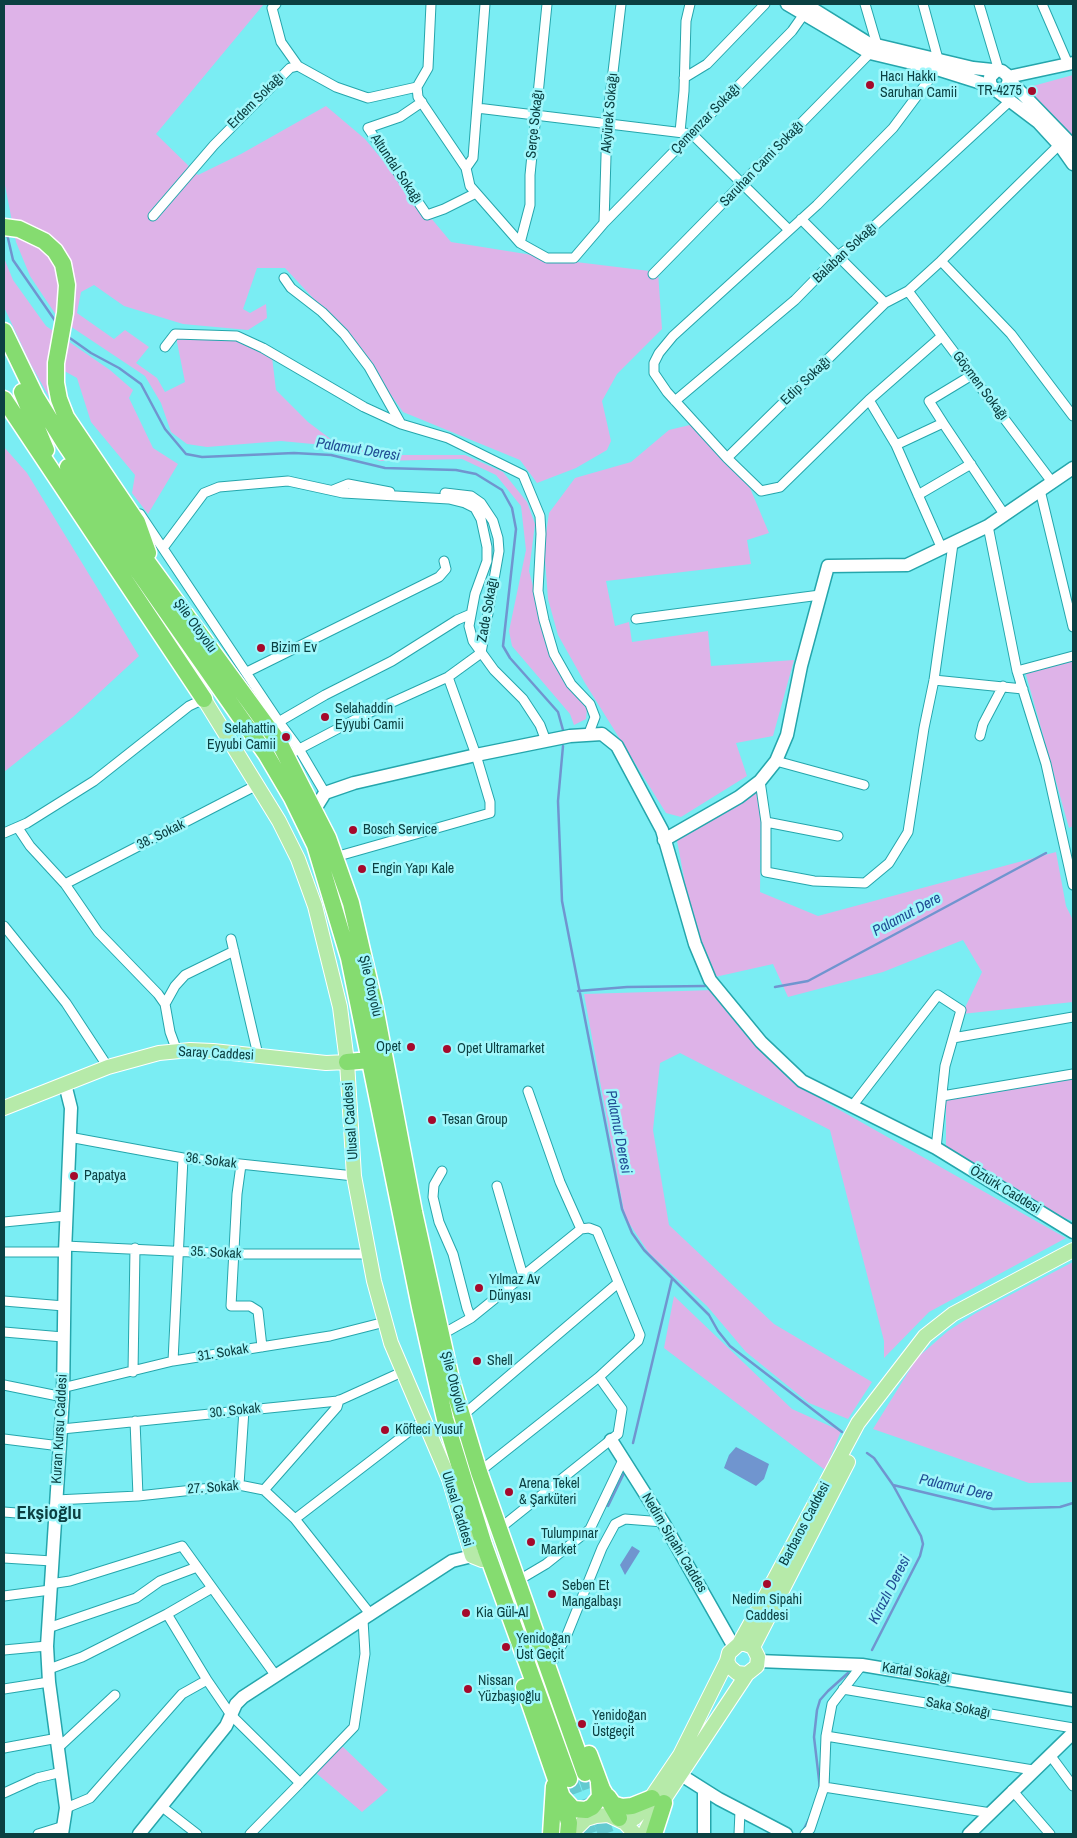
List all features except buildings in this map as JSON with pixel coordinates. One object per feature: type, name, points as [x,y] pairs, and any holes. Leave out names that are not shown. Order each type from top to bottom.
[{"type":"highway","points":[[4,227],[19,229],[44,241],[55,251],[62,264],[67,285],[65,314],[56,363],[56,382],[66,417],[137,522],[155,571]]},
{"type":"highway","name":"Şile Otoyolu","points":[[4,331],[36,397],[60,436],[196,627],[274,725],[293,752],[314,809],[335,857],[351,903],[374,1002],[414,1212],[441,1335],[462,1416],[479,1472],[584,1772]]},
{"type":"highway","name":"Şile Otoyolu","points":[[4,354],[22,392],[98,514],[266,754],[292,798],[315,844],[349,958],[418,1298],[445,1419],[484,1545],[562,1779]]},
{"type":"highway","points":[[22,392],[61,487]]},
{"type":"highway","points":[[4,399],[204,699]]},
{"type":"highway","points":[[347,1062],[370,1060]]},
{"type":"highway","points":[[445,1419],[477,1558],[562,1779],[562,1797],[569,1823],[569,1834]]},
{"type":"highway","points":[[499,1529],[524,1577],[600,1786],[622,1820]]},
{"type":"highway","points":[[551,1834],[562,1779]]},
{"type":"highway","points":[[562,1797],[574,1808],[586,1810],[592,1808],[600,1797],[600,1786]]},
{"type":"highway","points":[[600,1786],[613,1804],[632,1806],[658,1800],[654,1834]]},
{"type":"main road","name":"Ulusal Caddesi","points":[[204,699],[257,786],[298,859],[315,906],[340,1007],[347,1062],[354,1176],[368,1254],[384,1322],[402,1372],[449,1479],[477,1558]]},
{"type":"main road","name":"Saray Caddesi","points":[[4,1108],[108,1067],[159,1053],[213,1051],[326,1063],[347,1062]]},
{"type":"main road","name":"Barbaros Caddesi","points":[[658,1800],[728,1661],[728,1653],[736,1645],[858,1423],[872,1404],[925,1336],[952,1314],[1073,1250]]},
{"type":"main road","name":"Barbaros Caddesi","points":[[753,1647],[866,1428],[872,1404]]},
{"type":"main road","points":[[622,1820],[635,1818],[658,1800],[681,1775],[747,1674],[754,1670],[758,1661],[753,1647],[745,1644],[736,1645]]},
{"type":"main road","points":[[728,1661],[734,1671],[747,1674]]},
{"type":"main road","points":[[644,1834],[658,1800]]},
{"type":"main road","points":[[569,1834],[586,1819],[608,1815],[622,1820],[635,1834]]},
{"type":"street","points":[[276,4],[272,8],[282,42],[298,66]]},
{"type":"street","points":[[431,4],[428,68],[417,87],[418,97],[466,168],[470,186],[520,243],[547,258],[574,258],[604,223]]},
{"type":"street","points":[[466,168],[473,158],[485,4]]},
{"type":"street","name":"Serçe Sokağı","points":[[520,243],[530,205],[530,175],[535,114],[547,4]]},
{"type":"street","name":"Akyürek Sokağı","points":[[604,223],[607,123],[620,4]]},
{"type":"street","points":[[680,132],[686,22],[690,4]]},
{"type":"street","points":[[684,78],[707,64],[765,4]]},
{"type":"street","points":[[787,4],[807,7],[868,42],[874,49],[937,64],[1003,75],[1071,64],[1042,4]]},
{"type":"street","points":[[866,4],[874,49]]},
{"type":"street","points":[[923,4],[937,64],[894,128],[801,219],[696,315],[659,353],[654,363],[654,373],[675,401],[726,458],[761,490],[780,487],[869,400],[942,336]]},
{"type":"street","points":[[937,64],[992,87],[1002,90],[1007,86],[980,4]]},
{"type":"street","name":"Çemenzar Sokağı","points":[[604,223],[792,31],[807,7]]},
{"type":"street","name":"Saruhan Cami Sokağı","points":[[653,274],[874,49]]},
{"type":"street","name":"Erdem Sokağı","points":[[153,216],[261,95],[290,68],[298,66],[336,87],[368,98],[417,87]]},
{"type":"street","points":[[1003,75],[1073,146]]},
{"type":"street","points":[[992,87],[1038,122],[1073,164]]},
{"type":"street","name":"Balaban Sokağı","points":[[675,401],[795,300],[838,255],[860,239],[1011,100]]},
{"type":"street","name":"Altundal Sokağı","points":[[422,102],[400,117],[368,128],[427,215],[444,210],[476,193]]},
{"type":"street","points":[[477,108],[692,134],[789,230]]},
{"type":"street","name":"Edip Sokağı","points":[[726,458],[885,303],[908,291],[1059,145]]},
{"type":"street","points":[[801,219],[885,303]]},
{"type":"street","points":[[941,260],[1011,334],[1073,416]]},
{"type":"street","points":[[284,278],[291,288],[322,312],[344,334],[369,367],[401,424]]},
{"type":"street","name":"Göçmen Sokağı","points":[[908,291],[1052,482]]},
{"type":"street","points":[[165,347],[175,334],[237,336],[263,348],[364,407],[401,424],[448,438],[523,475],[540,516],[538,591],[544,620],[554,654],[571,684],[590,704],[595,717],[589,734],[476,755],[354,784],[324,793],[314,809]]},
{"type":"street","points":[[972,374],[929,401],[1004,514]]},
{"type":"street","points":[[760,781],[766,822],[766,872],[814,881],[865,883],[889,863],[908,832],[934,680],[947,546],[918,495],[896,445],[869,400]]},
{"type":"street","points":[[896,445],[942,423]]},
{"type":"street","points":[[918,495],[971,464]]},
{"type":"street","points":[[664,840],[740,797],[760,781],[776,762],[787,735],[801,666],[828,566],[908,565],[988,526],[1073,468]]},
{"type":"street","points":[[163,548],[204,493],[219,487],[288,480],[333,490],[384,497],[449,499],[465,502],[475,508],[486,532],[487,561],[475,594],[471,614],[470,626],[473,642],[494,670],[523,699],[540,725],[546,741]]},
{"type":"street","name":"Zade Sokağı","points":[[293,752],[362,716],[448,677],[480,653],[499,551],[493,521],[481,503],[471,496],[388,492],[348,484],[333,490]]},
{"type":"street","points":[[1040,490],[1073,626]]},
{"type":"street","points":[[135,508],[247,672],[274,725],[325,695],[392,661],[457,620],[471,614]]},
{"type":"street","points":[[988,526],[1017,671],[1069,844],[1073,886]]},
{"type":"street","points":[[247,672],[439,577],[446,569],[444,561]]},
{"type":"street","points":[[636,619],[820,595]]},
{"type":"street","points":[[196,627],[217,627]]},
{"type":"street","points":[[1017,671],[1073,656]]},
{"type":"street","points":[[335,857],[490,813],[490,802],[476,755],[448,677]]},
{"type":"street","points":[[934,680],[1023,689]]},
{"type":"street","points":[[980,736],[983,724],[1003,686]]},
{"type":"street","points":[[4,833],[18,828],[94,781],[176,716],[204,699]]},
{"type":"street","name":"Öztürk Caddesi","points":[[589,734],[602,734],[617,746],[662,830],[695,944],[710,980],[761,1042],[802,1081],[936,1148],[1073,1232]]},
{"type":"street","points":[[293,752],[324,793]]},
{"type":"street","points":[[776,762],[864,785]]},
{"type":"street","name":"38. Sokak","points":[[64,884],[257,786]]},
{"type":"street","points":[[766,822],[838,836]]},
{"type":"street","points":[[18,828],[30,846],[64,884],[98,932],[164,1004],[170,1032],[177,1051]]},
{"type":"street","points":[[4,926],[66,1004],[108,1067]]},
{"type":"street","points":[[231,939],[258,1055]]},
{"type":"street","points":[[164,1004],[175,986],[186,975],[234,951]]},
{"type":"street","points":[[852,1105],[938,995],[961,1010],[945,1066],[936,1148]]},
{"type":"street","points":[[953,1038],[1073,1018]]},
{"type":"street","points":[[942,1096],[1073,1074]]},
{"type":"street","name":"Kuran Kursu Caddesi","points":[[63,1830],[66,1808],[47,1646],[62,1429],[65,1249],[71,1108],[65,1084]]},
{"type":"street","points":[[528,1091],[560,1182],[581,1229]]},
{"type":"street","name":"36. Sokak","points":[[69,1137],[183,1158],[354,1176]]},
{"type":"street","points":[[173,1361],[183,1158]]},
{"type":"street","points":[[241,1165],[231,1306],[250,1306],[258,1311],[262,1347]]},
{"type":"street","points":[[442,1171],[434,1185],[434,1197],[439,1222],[453,1254],[471,1318]]},
{"type":"street","points":[[497,1186],[523,1276]]},
{"type":"street","points":[[4,1222],[66,1216]]},
{"type":"street","points":[[441,1335],[471,1318],[581,1229],[589,1228],[597,1232],[640,1335],[638,1341],[600,1377],[479,1472]]},
{"type":"street","points":[[132,1372],[135,1248]]},
{"type":"street","name":"35. Sokak","points":[[4,1252],[135,1248],[234,1254],[368,1254]]},
{"type":"street","points":[[462,1416],[618,1283]]},
{"type":"street","points":[[4,1301],[64,1306]]},
{"type":"street","name":"31. Sokak","points":[[63,1393],[173,1361],[330,1336],[384,1322]]},
{"type":"street","points":[[4,1332],[63,1337]]},
{"type":"street","name":"30. Sokak","points":[[62,1429],[339,1400],[402,1372]]},
{"type":"street","points":[[499,1529],[618,1434],[622,1410],[600,1377]]},
{"type":"street","points":[[4,1385],[63,1393]]},
{"type":"street","points":[[250,1834],[354,1727],[365,1654],[367,1618],[295,1519],[264,1490],[337,1408],[339,1400]]},
{"type":"street","points":[[239,1485],[244,1410]]},
{"type":"street","points":[[295,1519],[424,1420]]},
{"type":"street","points":[[135,1421],[138,1496]]},
{"type":"street","points":[[4,1439],[60,1446]]},
{"type":"street","name":"Nedim Sipahi Caddes","points":[[611,1440],[736,1645]]},
{"type":"street","points":[[524,1577],[546,1564],[590,1529],[623,1460]]},
{"type":"street","name":"27. Sokak","points":[[56,1500],[138,1496],[239,1485],[264,1490]]},
{"type":"street","points":[[4,1512],[55,1516]]},
{"type":"street","points":[[554,1659],[566,1637],[602,1548],[615,1524],[625,1519],[662,1522]]},
{"type":"street","points":[[4,1596],[50,1587],[182,1546],[276,1676]]},
{"type":"street","points":[[4,1558],[52,1561]]},
{"type":"street","points":[[139,1834],[226,1726],[236,1704],[242,1697],[367,1618],[452,1561],[477,1558]]},
{"type":"street","points":[[48,1628],[136,1598],[160,1581],[197,1567]]},
{"type":"street","points":[[49,1669],[82,1657],[167,1614],[212,1588]]},
{"type":"street","points":[[167,1614],[207,1680],[231,1715],[300,1783]]},
{"type":"street","points":[[4,1650],[47,1646]]},
{"type":"street","name":"Kartal Sokağı","points":[[758,1661],[862,1665],[1073,1700]]},
{"type":"street","points":[[805,1834],[810,1829],[824,1787],[826,1736],[832,1704],[862,1665]]},
{"type":"street","points":[[66,1808],[90,1798],[182,1694],[207,1680]]},
{"type":"street","points":[[4,1689],[50,1682]]},
{"type":"street","name":"Saka Sokağı","points":[[843,1689],[1073,1728]]},
{"type":"street","points":[[4,1748],[58,1742],[115,1695]]},
{"type":"street","points":[[969,1834],[1012,1790],[1073,1733]]},
{"type":"street","points":[[826,1736],[1033,1770]]},
{"type":"street","points":[[1050,1756],[1073,1786]]},
{"type":"street","points":[[4,1793],[37,1778],[62,1772]]},
{"type":"street","points":[[681,1775],[704,1791],[786,1834]]},
{"type":"street","points":[[824,1787],[991,1813]]},
{"type":"street","points":[[1012,1790],[1050,1834]]},
{"type":"street","points":[[704,1791],[704,1834]]},
{"type":"street","points":[[161,1806],[197,1834]]},
{"type":"street","points":[[739,1834],[740,1811]]},
{"type":"street","points":[[38,1834],[63,1830]]},
{"type":"shaded area","points":[[4,4],[264,4],[156,134],[198,175],[241,154],[326,106],[365,139],[451,242],[576,262],[658,272],[662,329],[617,374],[602,401],[611,441],[607,450],[576,468],[537,483],[520,460],[403,412],[352,340],[285,268],[257,268],[243,309],[250,313],[266,304],[267,318],[248,330],[183,324],[124,306],[94,285],[81,292],[77,313],[114,339],[125,330],[149,347],[136,363],[157,378],[165,392],[185,382],[176,337],[235,338],[272,357],[276,390],[308,422],[336,443],[384,455],[465,455],[503,472],[527,502],[535,524],[529,571],[554,665],[587,709],[586,719],[574,725],[570,714],[512,646],[509,631],[526,550],[521,506],[496,475],[462,459],[380,461],[334,446],[281,441],[207,447],[187,444],[171,432],[161,403],[145,376],[58,318],[30,276],[16,242],[4,180]]},
{"type":"shaded area","points":[[1073,75],[1073,146],[1022,89]]},
{"type":"shaded area","points":[[4,258],[13,280],[46,326],[110,370],[133,390],[129,398],[153,448],[178,464],[148,514],[132,493],[135,475],[91,422],[77,378],[48,362],[48,384],[57,411],[30,363],[4,307]]},
{"type":"shaded area","points":[[698,423],[750,488],[769,533],[747,540],[751,564],[606,581],[615,626],[629,622],[632,642],[708,631],[711,666],[794,660],[773,736],[736,743],[747,776],[681,817],[666,813],[585,683],[558,635],[548,599],[544,547],[549,513],[575,478],[631,462],[669,430]]},
{"type":"shaded area","points":[[4,447],[27,473],[139,656],[73,717],[4,772]]},
{"type":"shaded area","points":[[1073,659],[1073,826],[1069,828],[1025,671]]},
{"type":"shaded area","points":[[761,790],[760,892],[818,916],[1056,852],[1066,906],[1073,920],[1073,1002],[962,1014],[982,972],[963,940],[883,972],[788,997],[773,964],[715,977],[698,953],[676,835],[685,824]]},
{"type":"shaded area","points":[[714,990],[822,1100],[1066,1238],[929,1312],[884,1358],[884,1341],[830,1130],[680,1053],[660,1063],[653,1130],[669,1225],[774,1324],[872,1382],[848,1419],[809,1403],[746,1352],[707,1306],[649,1253],[625,1217],[584,994]]},
{"type":"shaded area","points":[[1073,1078],[1073,1221],[1064,1218],[946,1147],[946,1100]]},
{"type":"shaded area","points":[[1073,1262],[1073,1482],[1029,1483],[873,1429],[917,1358],[948,1331],[976,1313]]},
{"type":"shaded area","points":[[674,1296],[792,1409],[841,1431],[825,1470],[664,1348]]},
{"type":"shaded area","points":[[341,1745],[388,1790],[362,1812],[316,1773]]},
{"type":"water","points":[[736,1447],[769,1464],[764,1479],[756,1486],[724,1468],[729,1455]]},
{"type":"water","points":[[632,1546],[640,1551],[625,1575],[620,1565]]},
{"type":"waterway","name":"Palamut Deresi","points":[[7,234],[13,260],[56,322]]},
{"type":"waterway","name":"Palamut Deresi","points":[[67,336],[141,384],[165,429],[186,454],[202,457],[294,453],[331,455],[385,468],[456,470],[476,474],[502,490],[512,508],[516,529],[503,646],[510,658],[558,712],[563,730]]},
{"type":"waterway","name":"Palamut Deresi","points":[[563,746],[558,801],[562,901],[622,1209],[632,1233],[644,1250],[709,1315],[718,1331],[730,1346],[842,1432]]},
{"type":"waterway","name":"Palamut Dere","points":[[775,987],[808,981],[1046,853]]},
{"type":"waterway","name":"Palamut Dere","points":[[578,991],[627,987],[705,986]]},
{"type":"waterway","points":[[633,1443],[672,1279]]},
{"type":"waterway","name":"Kirazlı Deresi","points":[[867,1453],[874,1458],[893,1485],[921,1536],[923,1544],[920,1556],[872,1650]]},
{"type":"waterway","points":[[608,1506],[624,1473]]},
{"type":"waterway","name":"Palamut Dere","points":[[893,1485],[993,1509],[1060,1507],[1073,1503]]},
{"type":"waterway","name":"Kirazlı Deresi","points":[[820,1788],[814,1737],[817,1710],[820,1700],[848,1673]]},
{"type":"waterway","name":"Kirazlı Deresi","points":[[804,1829],[809,1819]]},
{"type":"tunnel","points":[[585,1773],[606,1834]]},
{"type":"tunnel","points":[[569,1779],[589,1834]]},
{"type":"place","name":"Hacı Hakkı Saruhan Camii","points":[[870,85]]},
{"type":"place","name":"TR-4275","points":[[1032,91]]},
{"type":"place","name":"Bizim Ev","points":[[261,648]]},
{"type":"place","name":"Selahaddin Eyyubi Camii","points":[[325,717]]},
{"type":"place","name":"Selahattin Eyyubi Camii","points":[[286,737]]},
{"type":"place","name":"Bosch Service","points":[[353,830]]},
{"type":"place","name":"Engin Yapı Kale","points":[[362,869]]},
{"type":"place","name":"Opet","points":[[411,1047]]},
{"type":"place","name":"Opet Ultramarket","points":[[447,1049]]},
{"type":"place","name":"Tesan Group","points":[[432,1120]]},
{"type":"place","name":"Papatya","points":[[74,1176]]},
{"type":"place","name":"Yılmaz Av Dünyası","points":[[479,1288]]},
{"type":"place","name":"Shell","points":[[477,1361]]},
{"type":"place","name":"Köfteci Yusuf","points":[[385,1430]]},
{"type":"place","name":"Arena Tekel & Şarküteri","points":[[509,1492]]},
{"type":"place","name":"Tulumpınar Market","points":[[531,1542]]},
{"type":"place","name":"Nedim Sipahi Caddesi","points":[[767,1584]]},
{"type":"place","name":"Seben Et Mangalbaşı","points":[[552,1594]]},
{"type":"place","name":"Kia Gül-Al","points":[[466,1613]]},
{"type":"place","name":"Yenidoğan Üst Geçit","points":[[506,1647]]},
{"type":"place","name":"Nissan Yüzbaşıoğlu","points":[[468,1689]]},
{"type":"place","name":"Yenidoğan Üstgeçit","points":[[582,1724]]},
{"type":"district","name":"Ekşioğlu","points":[[49,1514]]}]
